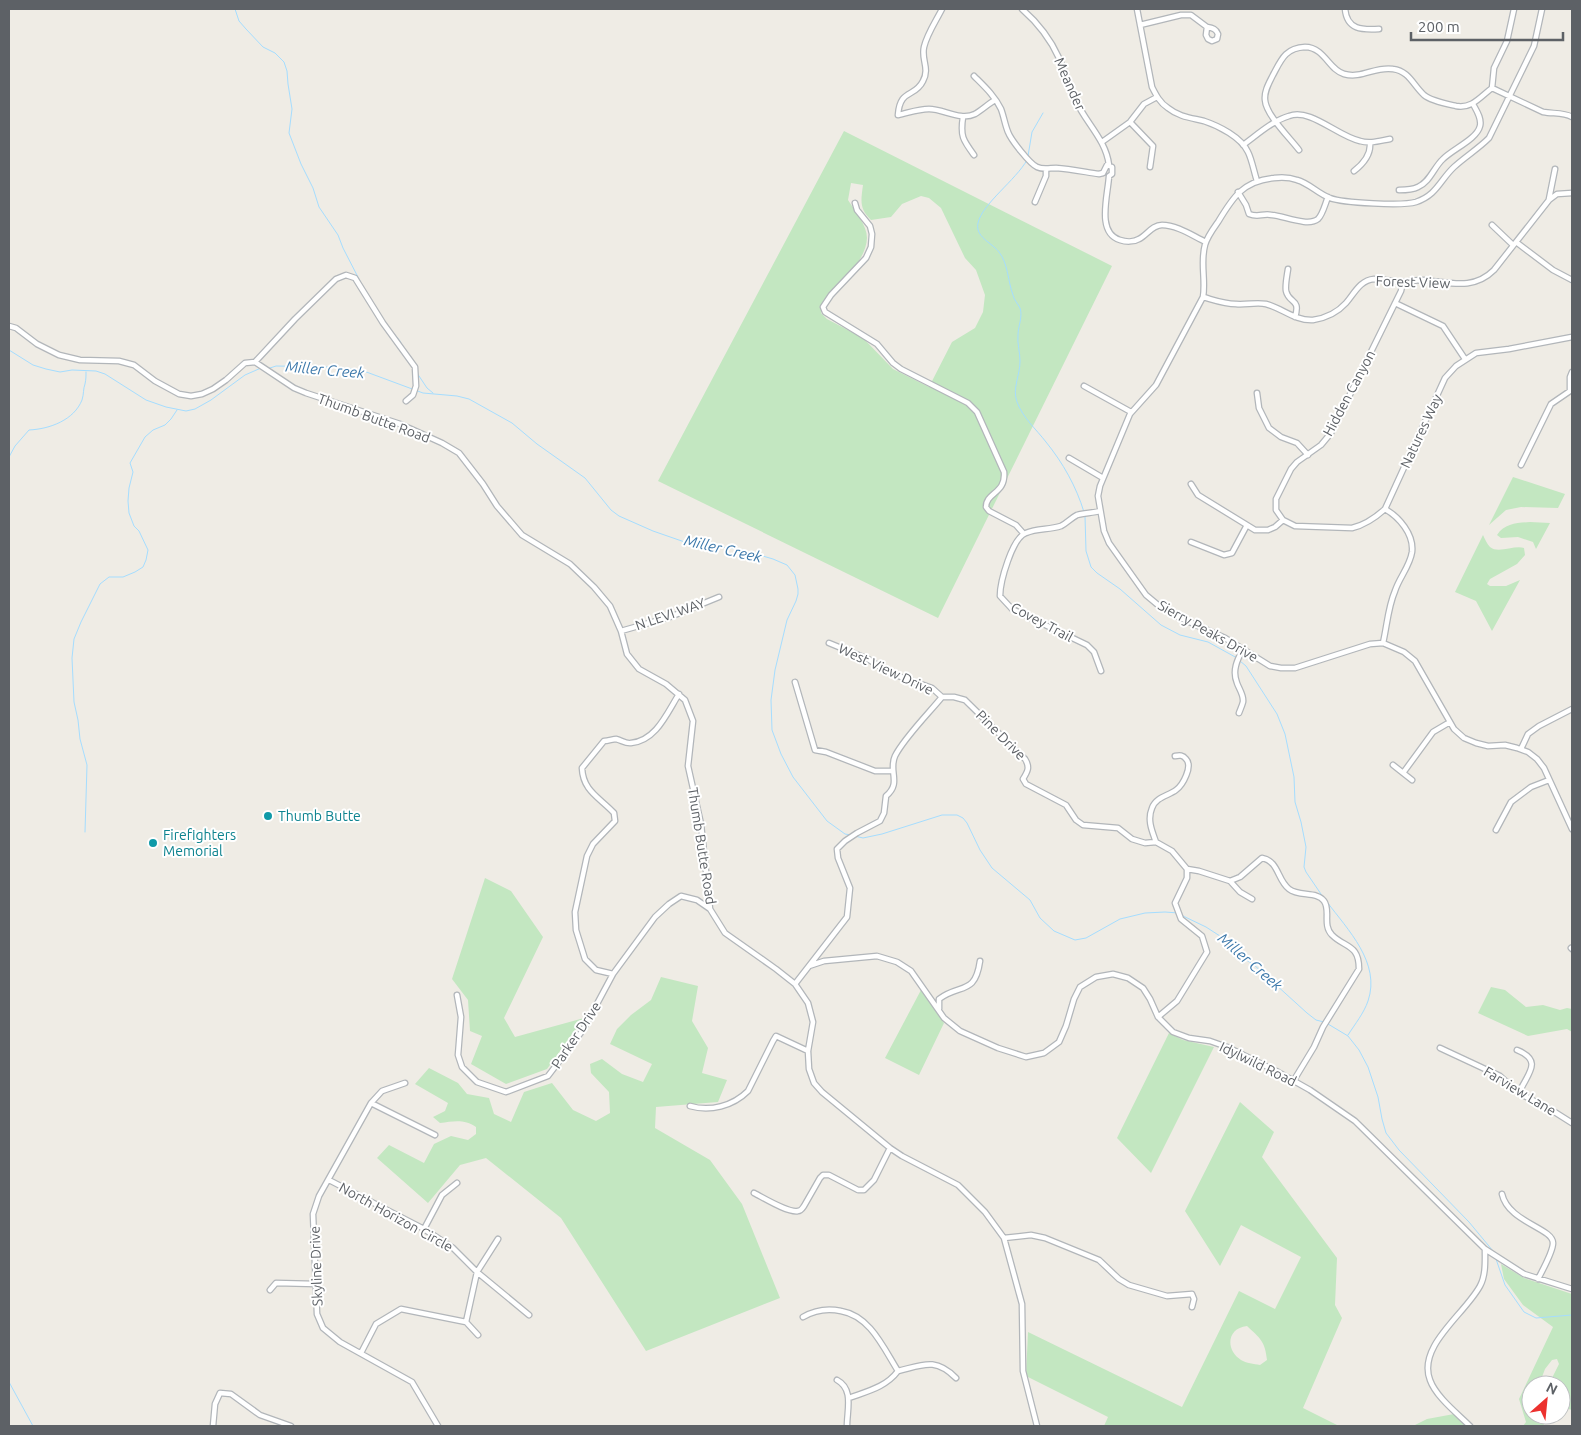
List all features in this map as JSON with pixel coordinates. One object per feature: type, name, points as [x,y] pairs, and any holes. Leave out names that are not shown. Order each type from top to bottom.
[{"type":"street","points":[[942,9],[924,46],[923,53],[927,72],[917,90],[903,98],[898,105],[898,115],[921,109],[930,109],[943,110],[963,117],[974,114],[995,100]]},
{"type":"street","name":"Meander","points":[[1022,9],[1038,23],[1051,41],[1076,101],[1108,155],[1108,165],[1112,167],[1113,171],[1108,176],[1105,221],[1107,229],[1112,236],[1118,240],[1135,241],[1159,225],[1169,225],[1206,242]]},
{"type":"street","points":[[1137,9],[1152,87],[1157,98],[1167,108],[1176,113],[1206,122],[1230,133],[1248,151],[1257,181]]},
{"type":"street","points":[[1345,9],[1349,22],[1355,27],[1364,30],[1380,29]]},
{"type":"street","points":[[1299,150],[1276,122],[1265,101],[1266,88],[1287,52],[1296,48],[1308,47],[1319,52],[1329,64],[1342,74],[1357,76],[1379,68],[1394,69],[1409,76],[1425,96],[1457,106],[1466,106],[1473,104],[1492,88],[1494,68],[1507,41],[1514,9]]},
{"type":"street","name":"Sierry Peaks Drive","points":[[1383,643],[1370,644],[1295,668],[1270,666],[1225,638],[1174,615],[1158,605],[1146,594],[1109,543],[1104,531],[1098,496],[1103,478],[1131,412],[1156,385],[1203,297],[1205,287],[1202,253],[1206,242],[1238,192],[1248,184],[1257,181],[1285,177],[1298,180],[1328,197],[1338,200],[1400,204],[1414,203],[1422,200],[1433,193],[1456,165],[1480,148],[1489,138],[1534,46],[1542,9]]},
{"type":"street","points":[[1140,25],[1181,15],[1191,15],[1207,27]]},
{"type":"street","points":[[974,76],[995,100],[1013,142],[1030,163],[1038,168],[1102,173],[1108,176]]},
{"type":"street","points":[[1492,88],[1543,112],[1569,114],[1572,116]]},
{"type":"street","points":[[1102,142],[1130,122],[1144,104],[1157,98]]},
{"type":"street","points":[[1399,190],[1418,187],[1427,181],[1443,159],[1477,133],[1481,124],[1473,104]]},
{"type":"street","points":[[1243,145],[1276,122],[1290,115],[1305,114],[1357,141],[1370,143],[1390,139]]},
{"type":"street","points":[[963,117],[961,130],[964,141],[974,155]]},
{"type":"street","points":[[1130,122],[1153,146],[1150,167]]},
{"type":"street","points":[[1354,171],[1365,160],[1370,150],[1370,143]]},
{"type":"street","points":[[1102,173],[1108,165]]},
{"type":"street","points":[[1549,200],[1555,168]]},
{"type":"street","points":[[1035,202],[1046,176],[1046,169]]},
{"type":"street","points":[[1238,192],[1249,214],[1256,216],[1270,214],[1308,223],[1316,220],[1321,214],[1328,197]]},
{"type":"street","points":[[1549,200],[1557,194],[1572,193]]},
{"type":"street","name":"Forest View","points":[[1203,297],[1225,303],[1266,304],[1295,317],[1311,320],[1326,317],[1338,310],[1347,302],[1356,289],[1372,279],[1402,282],[1422,280],[1468,284],[1487,277],[1494,270],[1549,200]]},
{"type":"street","points":[[855,203],[870,226],[872,234],[871,247],[866,258],[831,295],[823,307],[825,312],[877,344],[893,363],[901,369],[968,403],[977,412],[1004,472],[1005,479],[998,492],[986,502],[986,507],[989,511],[1016,526],[1024,534],[1050,529],[1063,525],[1077,516],[1100,511]]},
{"type":"street","points":[[1492,225],[1514,244],[1553,270],[1572,280]]},
{"type":"street","points":[[1288,269],[1286,291],[1296,304],[1295,317]]},
{"type":"street","points":[[9,326],[16,328],[37,344],[59,355],[80,360],[119,361],[134,365],[155,381],[179,394],[190,396],[202,394],[212,389],[226,380],[245,363],[255,362],[336,279],[346,275],[355,278],[383,323],[415,367],[416,386],[413,395],[406,401]]},
{"type":"street","name":"Hidden Canyon","points":[[1283,520],[1276,510],[1276,499],[1291,469],[1321,445],[1331,433],[1401,291],[1402,282]]},
{"type":"street","points":[[1395,303],[1443,326],[1465,359]]},
{"type":"street","name":"Natures Way","points":[[1283,520],[1295,526],[1352,528],[1361,526],[1374,519],[1385,509],[1445,378],[1465,359],[1476,353],[1572,337]]},
{"type":"street","name":"Thumb Butte Road","points":[[255,362],[294,388],[400,424],[459,453],[483,484],[496,506],[522,535],[570,564],[594,587],[610,606],[621,631],[627,654],[639,670],[666,684],[684,700],[692,720],[688,766],[701,824],[710,908],[725,933],[794,984],[808,1003],[813,1022],[808,1051],[808,1069],[814,1083],[822,1092],[890,1148],[958,1185],[985,1212],[1004,1238],[1022,1304],[1023,1371],[1037,1426]]},
{"type":"street","points":[[1521,465],[1551,404],[1570,390],[1572,372]]},
{"type":"street","points":[[1084,386],[1131,412]]},
{"type":"street","points":[[1258,393],[1259,408],[1269,428],[1281,437],[1297,443],[1308,455]]},
{"type":"street","points":[[1069,458],[1103,478]]},
{"type":"street","points":[[1191,484],[1198,495],[1255,530],[1268,530],[1283,520]]},
{"type":"street","points":[[1385,509],[1393,514],[1405,527],[1410,539],[1412,552],[1394,591],[1383,643],[1404,652],[1415,661],[1454,729],[1464,738],[1488,746],[1505,745],[1520,749],[1536,759],[1544,768],[1572,829]]},
{"type":"street","points":[[1191,542],[1224,555],[1232,553],[1247,526]]},
{"type":"street","name":"Covey Trail","points":[[1024,534],[1017,540],[1002,579],[1000,596],[1012,609],[1087,645],[1094,652],[1101,671]]},
{"type":"street","name":"N LEVI WAY","points":[[621,631],[670,616],[719,597]]},
{"type":"street","name":"West View Drive","points":[[829,643],[868,659],[890,673],[932,688],[942,697]]},
{"type":"street","points":[[1239,713],[1243,701],[1236,681],[1235,670],[1243,650]]},
{"type":"street","points":[[795,682],[815,750],[826,752],[875,770],[893,771]]},
{"type":"street","points":[[612,974],[596,970],[585,958],[576,930],[575,912],[587,856],[592,844],[615,821],[614,812],[592,794],[582,778],[582,768],[604,741],[616,739],[628,744],[647,738],[655,732],[679,694]]},
{"type":"street","points":[[794,984],[847,917],[850,888],[838,858],[837,849],[857,833],[880,821],[884,813],[886,796],[892,791],[895,782],[893,771],[894,759],[899,748],[942,697]]},
{"type":"street","name":"Pine Drive","points":[[942,697],[954,697],[965,700],[1026,758],[1029,764],[1028,771],[1023,779],[1026,784],[1047,796],[1060,800],[1066,805],[1076,820],[1089,826],[1118,828],[1132,839],[1156,842],[1172,851],[1187,869]]},
{"type":"street","points":[[1520,749],[1528,734],[1539,726],[1572,710]]},
{"type":"street","points":[[1403,773],[1433,732],[1450,722]]},
{"type":"street","points":[[1156,842],[1150,824],[1151,810],[1156,801],[1178,789],[1189,766],[1185,757],[1175,756]]},
{"type":"street","points":[[1393,765],[1412,780]]},
{"type":"street","points":[[1496,830],[1511,802],[1531,787],[1549,780]]},
{"type":"street","points":[[1230,881],[1240,877],[1262,858],[1268,859],[1274,864],[1287,888],[1303,895],[1317,896],[1324,900],[1327,907],[1328,927],[1332,935],[1354,951],[1360,959],[1359,969],[1323,1027],[1314,1047],[1294,1080]]},
{"type":"street","points":[[1158,1017],[1177,1001],[1207,952],[1202,936],[1181,919],[1174,903],[1187,878],[1187,869],[1230,881],[1240,892],[1252,899]]},
{"type":"street","name":"Parker Drive","points":[[457,995],[461,1017],[458,1055],[462,1067],[477,1082],[506,1092],[548,1076],[583,1030],[612,974],[655,917],[669,904],[681,896],[697,900],[710,908]]},
{"type":"street","name":"Idylwild Road","points":[[809,966],[831,960],[877,956],[897,962],[911,971],[944,1018],[960,1030],[998,1048],[1026,1057],[1044,1053],[1058,1042],[1080,987],[1096,977],[1113,974],[1128,978],[1142,988],[1150,999],[1158,1017],[1173,1032],[1227,1047],[1294,1080],[1325,1099],[1355,1121],[1485,1249],[1524,1274],[1538,1280],[1572,1289]]},
{"type":"street","points":[[939,1010],[938,999],[969,986],[974,981],[978,974],[980,961]]},
{"type":"street","points":[[690,1106],[714,1108],[729,1104],[743,1096],[748,1091],[776,1036],[808,1051]]},
{"type":"street","name":"Farview Lane","points":[[1440,1048],[1500,1076],[1519,1093],[1572,1123]]},
{"type":"street","points":[[1517,1050],[1525,1053],[1531,1058],[1532,1062],[1532,1067],[1519,1093]]},
{"type":"street","name":"Skyline Drive","points":[[406,1083],[382,1091],[370,1103],[319,1196],[313,1214],[318,1314],[323,1328],[340,1342],[412,1382],[438,1426]]},
{"type":"street","points":[[370,1103],[435,1135]]},
{"type":"street","points":[[754,1193],[797,1212],[804,1206],[823,1175],[829,1175],[858,1190],[864,1190],[874,1180],[890,1148]]},
{"type":"street","name":"North Horizon Circle","points":[[329,1180],[424,1229],[453,1248],[477,1272],[529,1315]]},
{"type":"street","points":[[424,1229],[442,1195],[457,1183]]},
{"type":"street","points":[[1502,1194],[1504,1203],[1511,1211],[1550,1235],[1553,1242],[1552,1249],[1538,1280]]},
{"type":"street","points":[[1004,1238],[1031,1235],[1045,1238],[1099,1260],[1119,1279],[1129,1285],[1167,1296],[1192,1294],[1194,1299],[1192,1307]]},
{"type":"street","points":[[466,1322],[477,1272],[498,1239]]},
{"type":"street","points":[[1470,1426],[1437,1392],[1430,1380],[1427,1365],[1433,1347],[1480,1286],[1484,1274],[1485,1249]]},
{"type":"street","points":[[270,1290],[276,1283],[316,1284]]},
{"type":"street","points":[[361,1353],[376,1324],[400,1309],[466,1322],[478,1335]]},
{"type":"street","points":[[803,1317],[811,1313],[833,1309],[849,1312],[861,1318],[872,1330],[898,1371]]},
{"type":"street","points":[[849,1398],[870,1391],[892,1379],[898,1371],[927,1364],[937,1364],[947,1369],[956,1378]]},
{"type":"street","points":[[836,1380],[843,1383],[849,1398],[847,1426]]},
{"type":"street","points":[[213,1426],[215,1404],[220,1393],[231,1394],[260,1415],[291,1426]]},
{"type":"green space","points":[[844,131],[1112,266],[938,618],[658,481]],"holes":[[[851,183],[863,185],[861,200],[864,212],[871,220],[891,217],[902,204],[921,196],[929,198],[941,208],[965,258],[976,270],[985,295],[983,312],[975,328],[952,342],[929,387],[893,369],[863,338],[827,319],[821,313],[822,305],[850,274],[862,256],[865,247],[867,238],[865,228],[848,200]]]},
{"type":"green space","points":[[1513,477],[1565,494],[1558,508],[1521,507],[1506,510],[1489,525]]},
{"type":"green space","points":[[1516,523],[1550,523],[1536,549],[1533,542],[1518,537],[1501,538],[1497,535],[1508,526]]},
{"type":"green space","points":[[1483,535],[1489,546],[1493,549],[1502,550],[1520,547],[1524,548],[1525,555],[1517,564],[1490,579],[1487,584],[1490,586],[1506,586],[1520,580],[1492,631],[1476,601],[1455,592]]},
{"type":"green space","points":[[485,878],[511,891],[543,937],[504,1018],[515,1037],[584,1018],[547,1069],[506,1084],[471,1064],[482,1036],[470,1031],[468,1000],[452,979]]},
{"type":"green space","points":[[661,977],[698,986],[692,1021],[708,1048],[702,1073],[727,1080],[718,1102],[656,1107],[655,1128],[710,1160],[742,1204],[780,1298],[646,1351],[561,1218],[486,1158],[460,1165],[428,1203],[377,1158],[389,1145],[424,1163],[434,1144],[451,1136],[468,1140],[476,1134],[476,1127],[468,1123],[455,1121],[440,1123],[433,1117],[445,1111],[448,1103],[415,1084],[429,1068],[458,1083],[467,1094],[489,1098],[494,1114],[511,1122],[524,1092],[552,1083],[573,1110],[596,1121],[610,1113],[609,1092],[591,1073],[590,1064],[602,1059],[622,1074],[643,1082],[652,1064],[610,1044],[617,1029],[631,1015],[651,1000]]},
{"type":"green space","points":[[1491,987],[1505,990],[1526,1007],[1543,1005],[1560,1010],[1572,1009],[1572,1032],[1567,1029],[1528,1036],[1478,1013]]},
{"type":"green space","points":[[921,990],[944,1023],[919,1075],[885,1058]]},
{"type":"green space","points":[[1169,1033],[1183,1040],[1214,1047],[1151,1173],[1117,1138]]},
{"type":"green space","points":[[1240,1102],[1274,1132],[1262,1157],[1337,1258],[1335,1305],[1342,1318],[1303,1408],[1339,1426],[1104,1426],[1108,1417],[1026,1376],[1028,1332],[1182,1407],[1239,1291],[1275,1309],[1301,1257],[1241,1225],[1220,1266],[1185,1211]],"holes":[[[1247,1326],[1259,1337],[1265,1348],[1267,1360],[1260,1365],[1241,1360],[1232,1351],[1230,1340],[1232,1335],[1235,1331]]]},
{"type":"green space","points":[[1501,1264],[1524,1278],[1572,1294],[1571,1377],[1571,1375],[1554,1375],[1559,1364],[1557,1359],[1552,1360],[1543,1375],[1530,1375],[1553,1327],[1523,1305],[1504,1279]]},
{"type":"green space","points":[[1571,1377],[1572,1388],[1571,1410]]},
{"type":"green space","points":[[1454,1414],[1466,1426],[1413,1426],[1427,1419]]},
{"type":"green space","points":[[1544,1425],[1544,1426],[1523,1426]]},
{"type":"waterway","points":[[235,9],[239,21],[246,29],[263,47],[275,53],[284,62],[292,109],[289,133],[313,188],[319,207],[338,235],[360,281]]},
{"type":"waterway","points":[[1028,156],[1032,132],[1043,113]]},
{"type":"waterway","points":[[1027,160],[986,208],[978,223],[978,228],[981,236],[996,248],[1002,256],[1011,290],[1021,311],[1018,332],[1020,366],[1015,392],[1017,402],[1026,418],[1063,467],[1073,484],[1084,512]]},
{"type":"waterway","points":[[390,329],[403,348]]},
{"type":"waterway","name":"Miller Creek","points":[[9,350],[33,365],[46,369],[60,372],[72,370],[96,371],[105,374],[146,400],[186,411],[195,409],[211,400],[245,375],[261,368]]},
{"type":"waterway","name":"Miller Creek","points":[[267,369],[276,366],[332,367],[361,370],[423,393],[469,399],[512,423],[537,444],[585,478],[611,510],[619,516],[653,531],[699,547],[714,546],[739,549],[787,565],[795,575],[798,594],[787,620],[775,670],[771,700],[772,730],[781,754],[793,777],[827,821],[845,834],[851,835]]},
{"type":"waterway","points":[[9,457],[15,446],[29,430],[53,425],[73,413],[82,400],[86,372]]},
{"type":"waterway","points":[[417,373],[427,388],[433,393]]},
{"type":"waterway","points":[[85,832],[87,765],[80,739],[74,702],[72,658],[74,639],[100,584],[109,577],[123,577],[143,567],[148,550],[129,513],[129,488],[133,472],[130,463],[145,437],[153,430],[165,425],[177,410]]},
{"type":"waterway","points":[[1085,516],[1086,551],[1091,567],[1097,573],[1120,589],[1161,625],[1180,635],[1208,642],[1237,658]]},
{"type":"waterway","points":[[1240,661],[1246,666],[1277,714],[1285,734],[1294,777],[1295,802],[1306,847],[1304,867],[1323,897]]},
{"type":"waterway","name":"Miller Creek","points":[[855,836],[863,838],[942,815],[957,815],[967,823],[980,850],[992,868],[1030,900],[1040,918],[1054,931],[1075,940],[1086,938],[1120,919],[1145,913],[1178,913]]},
{"type":"waterway","points":[[1327,902],[1353,936],[1366,960],[1370,973],[1371,987],[1368,1001],[1348,1035]]},
{"type":"waterway","name":"Miller Creek","points":[[1181,915],[1223,938],[1233,952],[1253,964],[1316,1020],[1324,1022]]},
{"type":"waterway","name":"Miller Creek","points":[[1328,1024],[1348,1036],[1359,1050],[1368,1067],[1378,1097],[1386,1133],[1399,1150],[1469,1222],[1493,1251]]},
{"type":"waterway","name":"Miller Creek","points":[[1496,1259],[1505,1285],[1524,1312],[1536,1318],[1572,1315]]},
{"type":"waterway","points":[[9,1382],[33,1426]]},
{"type":"place","name":"Thumb Butte","points":[[268,816]]},
{"type":"place","name":"Firefighters Memorial","points":[[153,843]]}]
